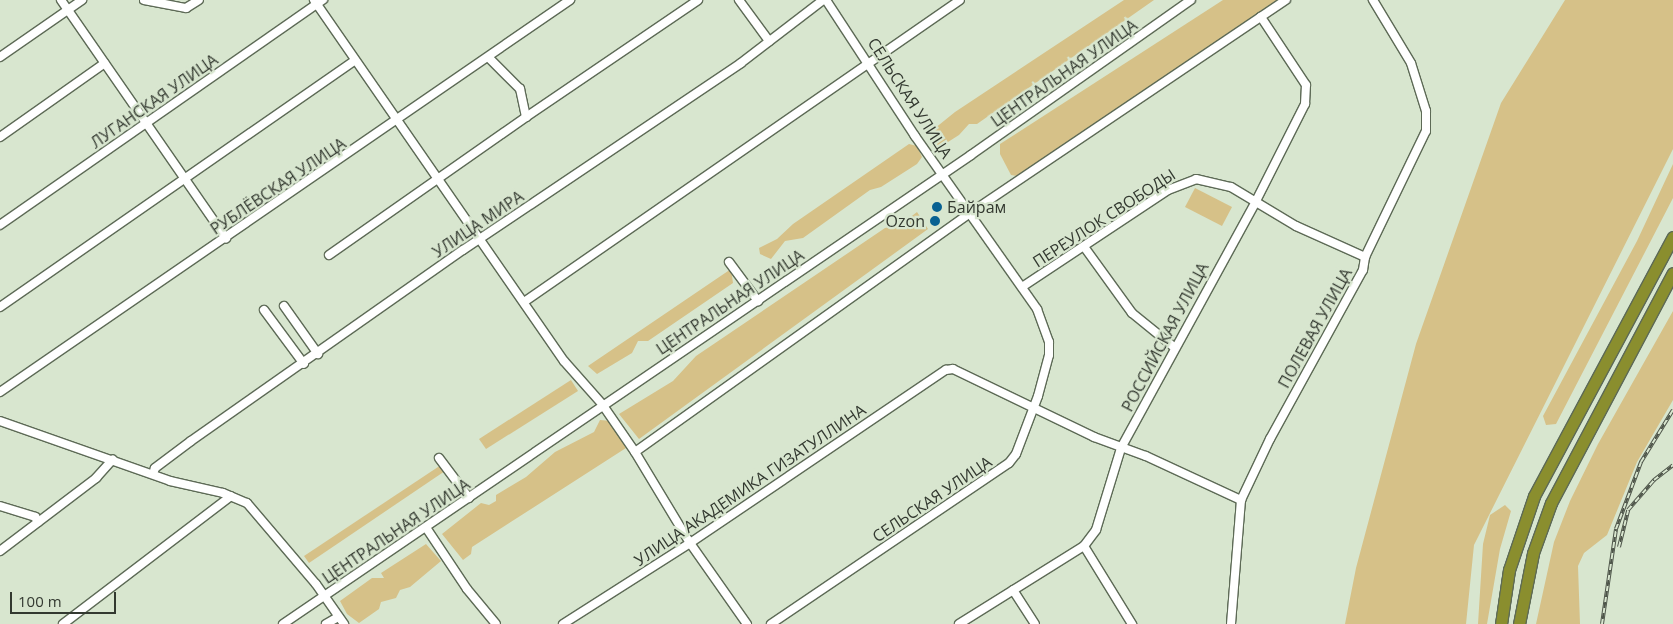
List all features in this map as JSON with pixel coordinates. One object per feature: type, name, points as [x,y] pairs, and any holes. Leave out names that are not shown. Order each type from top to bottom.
[{"type":"highway","points":[[1501,624],[1509,570],[1534,496],[1673,237]]},
{"type":"highway","points":[[1519,624],[1533,552],[1551,503],[1673,273]]},
{"type":"street","points":[[61,0],[148,122],[226,238]]},
{"type":"street","points":[[0,57],[82,0]]},
{"type":"street","points":[[144,0],[186,8],[199,0]]},
{"type":"street","name":"РУБЛЁВСКАЯ УЛИЦА","points":[[0,392],[397,121],[570,0]]},
{"type":"street","points":[[329,255],[439,180],[526,117],[698,0]]},
{"type":"street","points":[[739,0],[769,41]]},
{"type":"street","name":"УЛИЦА МИРА","points":[[153,474],[155,468],[191,441],[769,41],[824,0]]},
{"type":"street","name":"СЕЛЬСКАЯ УЛИЦА","points":[[771,624],[1010,463],[1016,454],[1046,372],[1049,342],[1037,309],[943,174],[869,62],[824,0]]},
{"type":"street","points":[[524,302],[960,0]]},
{"type":"street","name":"ЦЕНТРАЛЬНАЯ УЛИЦА","points":[[283,624],[427,529],[602,404],[758,301],[1191,0]]},
{"type":"street","points":[[635,452],[970,213],[1286,0]]},
{"type":"street","name":"ПОЛЕВАЯ УЛИЦА","points":[[1231,624],[1241,500],[1270,439],[1364,270],[1365,257],[1426,131],[1426,111],[1411,63],[1373,0]]},
{"type":"street","points":[[318,2],[397,121],[482,240],[564,361],[602,404],[635,452],[690,543],[748,624]]},
{"type":"street","name":"ЛУГАНСКАЯ УЛИЦА","points":[[0,225],[318,2]]},
{"type":"street","name":"РОССИЙСКАЯ УЛИЦА","points":[[959,624],[1084,546],[1096,530],[1121,448],[1256,201],[1305,104],[1306,85],[1261,18]]},
{"type":"street","points":[[488,57],[520,89],[526,117]]},
{"type":"street","points":[[0,307],[356,60]]},
{"type":"street","points":[[0,137],[106,62]]},
{"type":"street","name":"ПЕРЕУЛОК СВОБОДЫ","points":[[1022,287],[1084,248],[1168,190],[1187,180],[1216,181],[1256,201],[1296,226],[1365,257]]},
{"type":"street","points":[[1084,248],[1132,313],[1175,348]]},
{"type":"street","points":[[729,262],[758,301]]},
{"type":"street","points":[[284,306],[318,354]]},
{"type":"street","points":[[264,310],[304,364]]},
{"type":"street","name":"УЛИЦА АКАДЕМИКА ГИЗАТУЛЛИНА","points":[[563,624],[690,543],[946,370],[953,369],[1034,406]]},
{"type":"street","points":[[1034,406],[1121,448],[1241,500]]},
{"type":"street","points":[[0,421],[153,474],[231,496],[251,507],[324,596],[344,624]]},
{"type":"street","points":[[439,458],[469,498]]},
{"type":"street","points":[[0,551],[96,478],[113,459]]},
{"type":"street","points":[[63,624],[231,496]]},
{"type":"street","points":[[0,506],[35,517],[38,522]]},
{"type":"street","points":[[427,529],[467,589],[496,624]]},
{"type":"street","points":[[1084,546],[1132,624]]},
{"type":"street","points":[[1013,590],[1035,624]]},
{"type":"street","points":[[326,624],[338,617]]},
{"type":"shaded area","points":[[1124,0],[1154,0],[977,124],[969,124],[959,135],[937,149],[929,133],[955,112]]},
{"type":"shaded area","points":[[1223,0],[1279,0],[1017,176],[1011,175],[1000,154],[1000,144]]},
{"type":"shaded area","points":[[1565,0],[1673,0],[1673,149],[1474,545],[1466,624],[1345,624],[1356,568],[1416,344],[1501,103]]},
{"type":"shaded area","points":[[909,144],[917,146],[922,157],[917,164],[881,187],[870,190],[803,238],[785,241],[771,259],[760,254],[759,248],[777,239],[793,224]]},
{"type":"shaded area","points":[[1673,164],[1673,198],[1556,424],[1546,425],[1543,416],[1637,241]]},
{"type":"shaded area","points":[[1195,188],[1232,207],[1222,226],[1185,207]]},
{"type":"shaded area","points":[[917,212],[928,229],[639,439],[619,414],[673,381],[696,356],[885,228],[903,223]]},
{"type":"shaded area","points":[[731,269],[733,283],[648,341],[638,341],[632,353],[597,374],[588,366]]},
{"type":"shaded area","points":[[1673,311],[1673,400],[1637,462],[1607,535],[1584,553],[1578,566],[1580,624],[1536,624],[1554,542],[1570,501],[1598,444]]},
{"type":"shaded area","points":[[571,380],[578,391],[486,449],[479,439]]},
{"type":"shaded area","points":[[600,420],[611,421],[626,448],[472,547],[471,554],[463,560],[442,534],[481,503],[489,505],[496,501],[496,495],[526,477],[555,452],[594,432]]},
{"type":"shaded area","points":[[441,465],[445,471],[309,563],[304,556]]},
{"type":"shaded area","points":[[1505,505],[1511,511],[1500,549],[1487,624],[1478,624],[1483,544],[1490,515]]},
{"type":"shaded area","points":[[426,544],[441,561],[410,587],[400,590],[396,598],[381,602],[379,609],[359,623],[347,614],[340,601],[372,578],[384,578],[381,573]]},
{"type":"railway","points":[[1602,624],[1616,529],[1641,462],[1673,410]]},
{"type":"railway","points":[[1619,547],[1628,510],[1654,480],[1673,465]]},
{"type":"place","name":"Байрам","points":[[937,207]]},
{"type":"place","name":"Ozon","points":[[935,221]]}]
